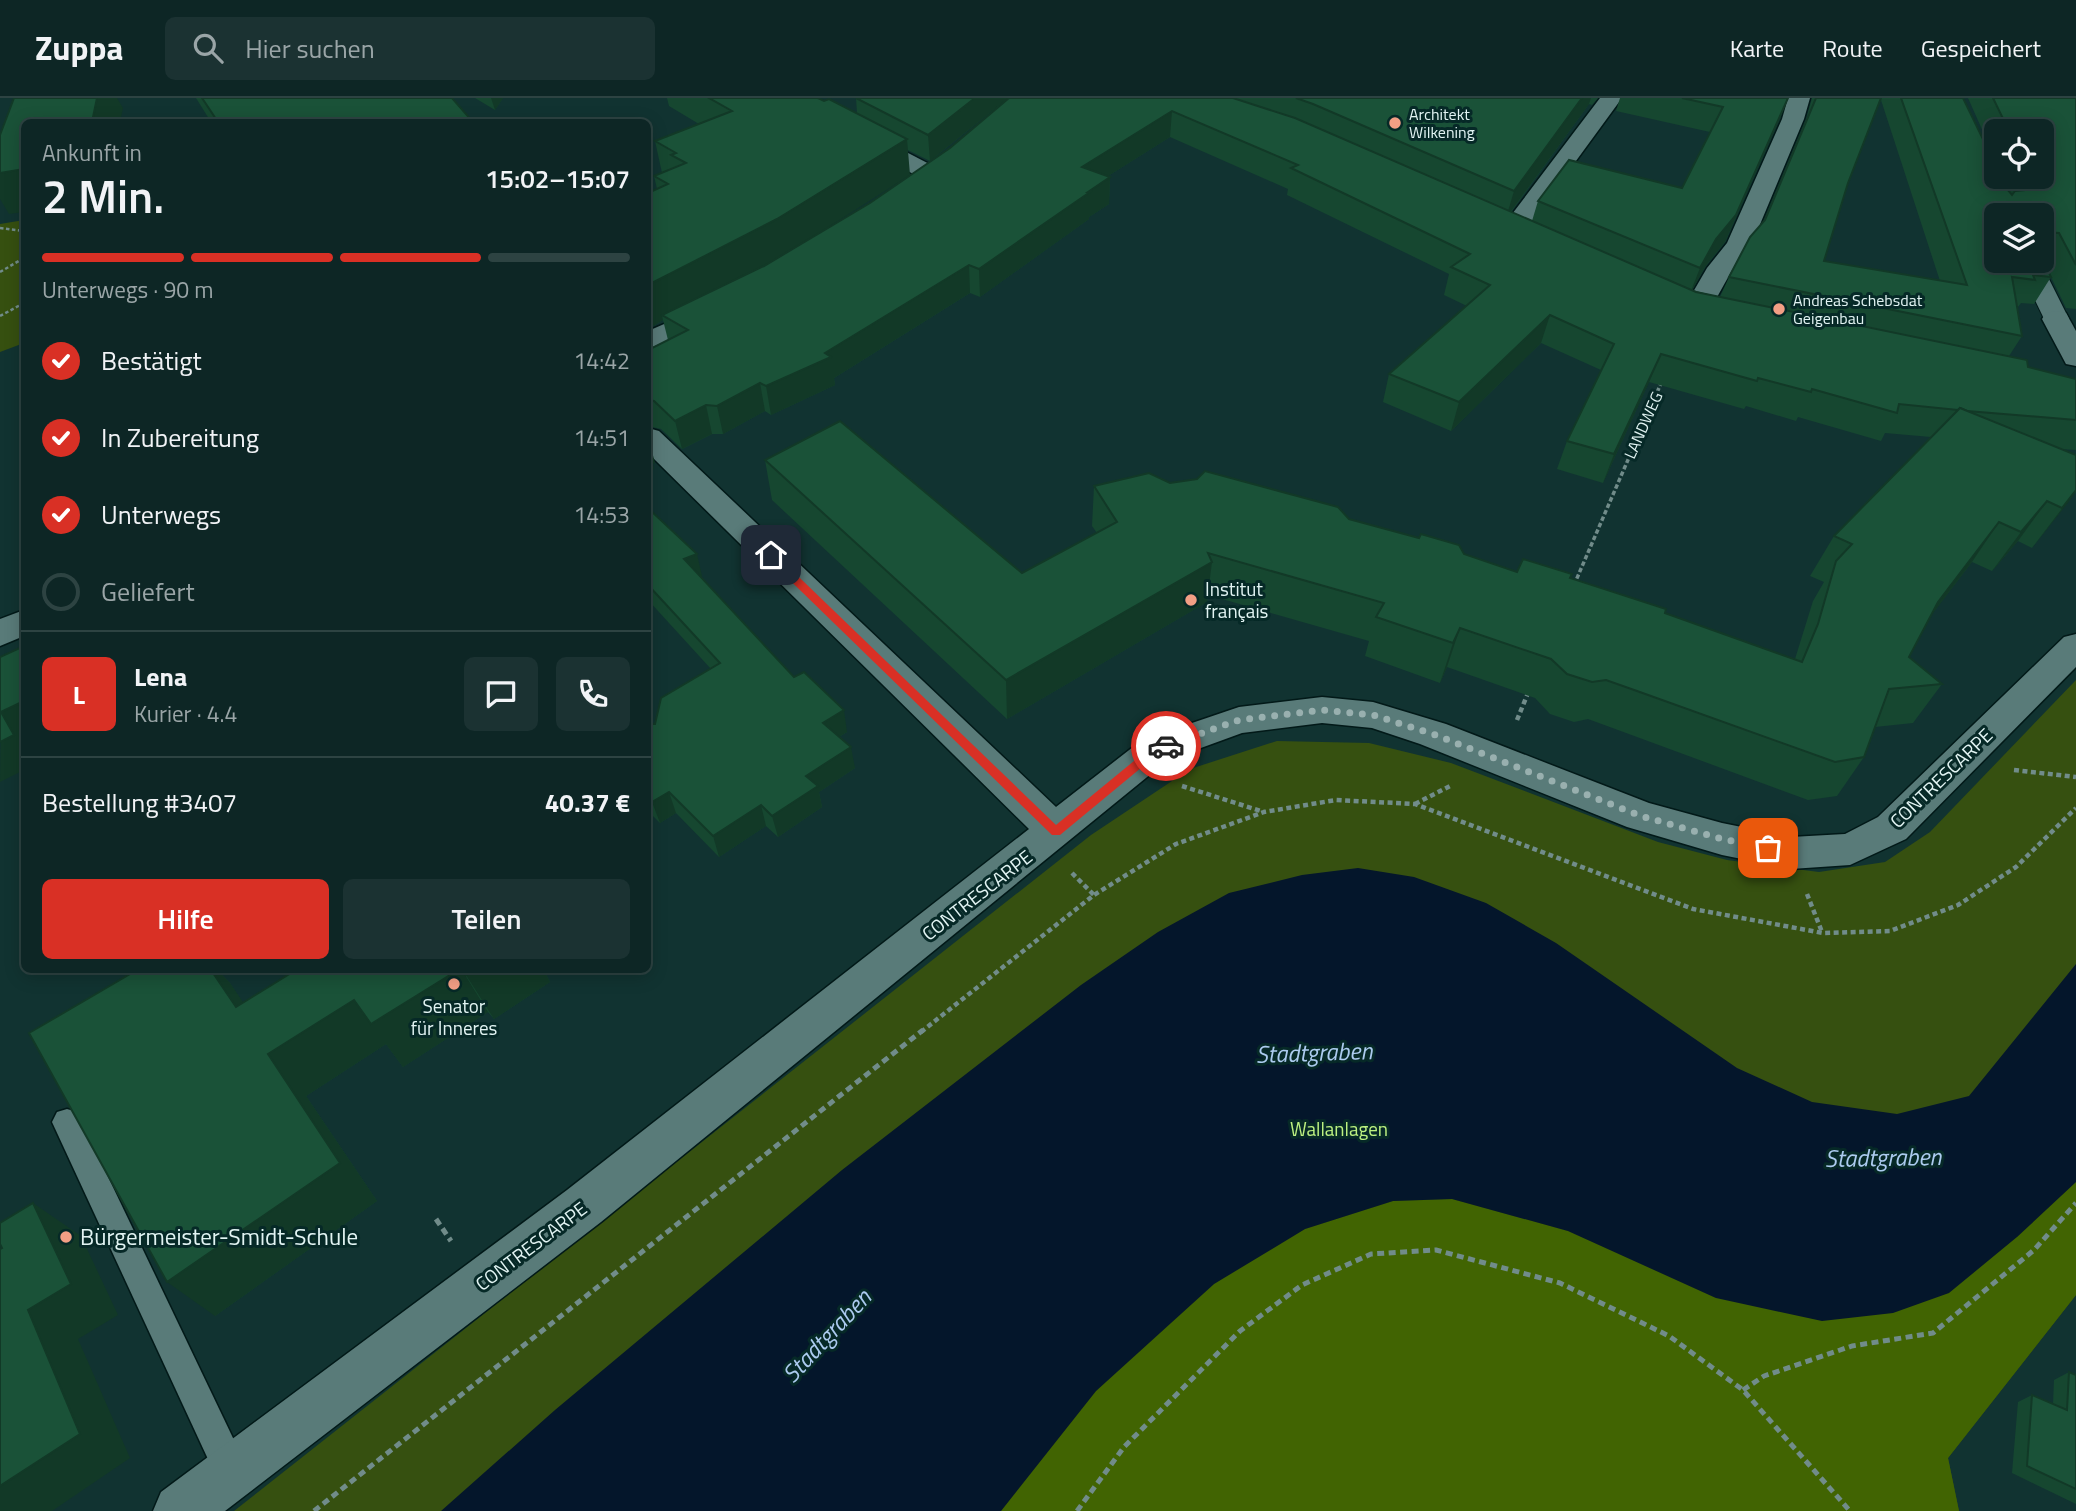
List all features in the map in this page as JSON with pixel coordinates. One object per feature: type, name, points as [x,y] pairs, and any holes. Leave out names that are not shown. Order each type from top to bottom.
[{"type":"street","points":[[785,98],[922,181],[952,157]]},
{"type":"street","points":[[1513,232],[1611,98]]},
{"type":"street","points":[[1696,311],[1709,293],[1728,254],[1738,246],[1793,119],[1799,98]]},
{"type":"street","points":[[2034,273],[2068,337]]},
{"type":"street","points":[[651,340],[741,296]]},
{"type":"street","points":[[1671,300],[1696,311],[1728,319]]},
{"type":"street","points":[[651,440],[1056,831]]},
{"type":"street","points":[[0,634],[21,624]]},
{"type":"street","name":"CONTRESCARPE","points":[[180,1511],[584,1206],[1155,750],[1239,720],[1322,710],[1373,715],[1433,734],[1641,816],[1722,839],[1791,853],[1850,849],[1892,828],[2076,646]]},
{"type":"lane","points":[[67,1122],[232,1474]]},
{"type":"path","points":[[0,228],[21,231]]},
{"type":"path","points":[[0,272],[21,260]]},
{"type":"path","points":[[0,317],[21,305]]},
{"type":"path","name":"LANDWEG","points":[[1574,587],[1648,410],[1696,311]]},
{"type":"path","points":[[1500,761],[1532,683]]},
{"type":"path","points":[[1132,769],[1264,812]]},
{"type":"path","points":[[314,1511],[1094,895],[1176,844],[1264,812],[1336,800],[1415,804],[1693,909],[1822,933],[1890,931],[1958,905],[2016,867],[2076,808]]},
{"type":"path","points":[[1743,1390],[1764,1376],[1852,1346],[1933,1333],[2034,1250],[2076,1203]]},
{"type":"path","points":[[436,1219],[449,1238]]},
{"type":"path","points":[[1077,1511],[1124,1447],[1240,1331],[1302,1284],[1371,1254],[1436,1250],[1560,1283],[1669,1336],[1743,1390],[1850,1511]]},
{"type":"green space","points":[[21,220],[21,344],[0,352],[0,224]]},
{"type":"green space","name":"Wallanlagen","points":[[2076,680],[2076,1295],[1948,1458],[1959,1511],[234,1511],[1091,835],[1190,769],[1277,741],[1369,743],[1451,763],[1658,842],[1727,860],[1819,872],[1885,862],[1930,832]]},
{"type":"green space","points":[[2076,1182],[2076,1295],[1948,1458],[1959,1511],[1001,1511],[1096,1391],[1214,1284],[1305,1229],[1393,1201],[1452,1199],[1568,1231],[1716,1298],[2017,1237]]},
{"type":"water","name":"Stadtgraben","points":[[1358,868],[1414,877],[1486,903],[1556,943],[1737,1068],[1812,1102],[1897,1114],[1969,1096],[2076,964],[2076,1182],[2017,1237],[1949,1293],[1893,1313],[1822,1321],[1716,1298],[1568,1231],[1452,1199],[1393,1201],[1305,1229],[1214,1284],[1096,1391],[1001,1511],[441,1511],[555,1410],[842,1170],[1081,985],[1158,932],[1229,893],[1302,875]]},
{"type":"building","points":[[14,98],[97,98],[93,119],[21,119],[21,170],[0,173],[0,135]]},
{"type":"building","points":[[202,98],[452,98],[470,119],[216,119]]},
{"type":"building","points":[[709,98],[829,99],[907,139],[777,219],[651,283],[651,192],[668,184],[654,176],[686,163],[671,155],[676,153],[655,141],[732,111]]},
{"type":"building","points":[[856,98],[975,98],[928,135]]},
{"type":"building","points":[[1009,98],[1233,98],[1295,118],[1696,292],[2027,360],[2028,367],[2076,379],[2076,420],[1899,404],[1897,413],[1812,389],[1811,392],[1758,378],[1757,381],[1661,354],[1614,454],[1567,441],[1614,344],[1550,315],[1459,402],[1389,374],[1490,285],[1451,267],[1470,254],[1291,168],[1298,165],[1172,111],[1082,167],[1110,177],[1090,192],[979,269],[969,265],[825,353],[831,357],[766,386],[760,383],[717,406],[706,405],[675,421],[651,400],[651,348],[688,330],[662,315],[764,266],[870,203],[950,148]]},
{"type":"building","points":[[1296,98],[1582,98],[1514,191]]},
{"type":"building","points":[[1682,98],[1788,98],[1736,215],[1716,239],[1700,268],[1538,201],[1569,160],[1682,188],[1723,107]]},
{"type":"building","points":[[1816,98],[1881,98],[1848,183],[1824,261],[1967,285],[1901,98],[1963,98],[1984,141],[1984,189],[2007,189],[2012,195],[2015,191],[2054,189],[2054,119],[2003,119],[1993,98],[2076,98],[2076,265],[2059,233],[2054,233],[2054,203],[1984,203],[1984,273],[2049,273],[2051,277],[2033,275],[2035,280],[2012,277],[2022,336],[1729,277],[1750,237],[1765,220]]},
{"type":"building","points":[[1960,408],[2076,455],[2076,490],[2062,508],[2047,501],[2021,532],[1999,522],[1938,602],[1909,657],[1942,684],[1889,689],[1864,757],[1835,762],[1606,680],[1592,682],[1567,674],[1551,659],[1460,628],[1453,643],[1376,617],[1384,603],[1208,553],[1212,562],[1006,680],[765,460],[840,421],[1022,573],[1117,522],[1094,486],[1149,473],[1170,483],[1197,479],[1205,471],[1338,507],[1349,519],[1419,538],[1421,534],[1459,545],[1464,554],[1517,572],[1523,559],[1572,574],[1570,578],[1666,609],[1665,613],[1802,662],[1818,624],[1836,561],[1852,544],[1834,536]]},
{"type":"building","points":[[651,511],[697,554],[684,559],[794,677],[804,672],[844,710],[823,723],[851,747],[806,776],[818,786],[772,816],[761,805],[713,836],[669,792],[651,801],[651,724],[655,724],[661,698],[720,663],[651,588]]},
{"type":"building","points":[[21,647],[21,702],[1,712],[14,735],[0,742],[0,657]]},
{"type":"building","points":[[132,973],[213,973],[236,1007],[291,973],[453,973],[371,1024],[354,1000],[268,1054],[340,1163],[167,1282],[29,1033]]},
{"type":"building","points":[[33,1203],[71,1284],[28,1310],[80,1434],[0,1486],[0,1223]]},
{"type":"building","points":[[2069,1372],[2076,1375],[2076,1489],[2027,1466],[2032,1395],[2067,1410]]},
{"type":"way so far","points":[[1166,746],[1239,720],[1322,710],[1373,715],[1433,734],[1641,816],[1722,839],[1768,848]]},
{"type":"place","name":"Architekt Wilkening","points":[[1395,123]]},
{"type":"place","name":"Andreas Schebsdat Geigenbau","points":[[1779,309]]},
{"type":"place","name":"Institut français","points":[[1191,600]]},
{"type":"place","name":"Senator für Inneres","points":[[454,984]]},
{"type":"place","name":"Bürgermeister-Smidt-Schule","points":[[66,1237]]},
{"type":"route","points":[[771,555],[1056,831],[1155,750],[1166,746]]}]
